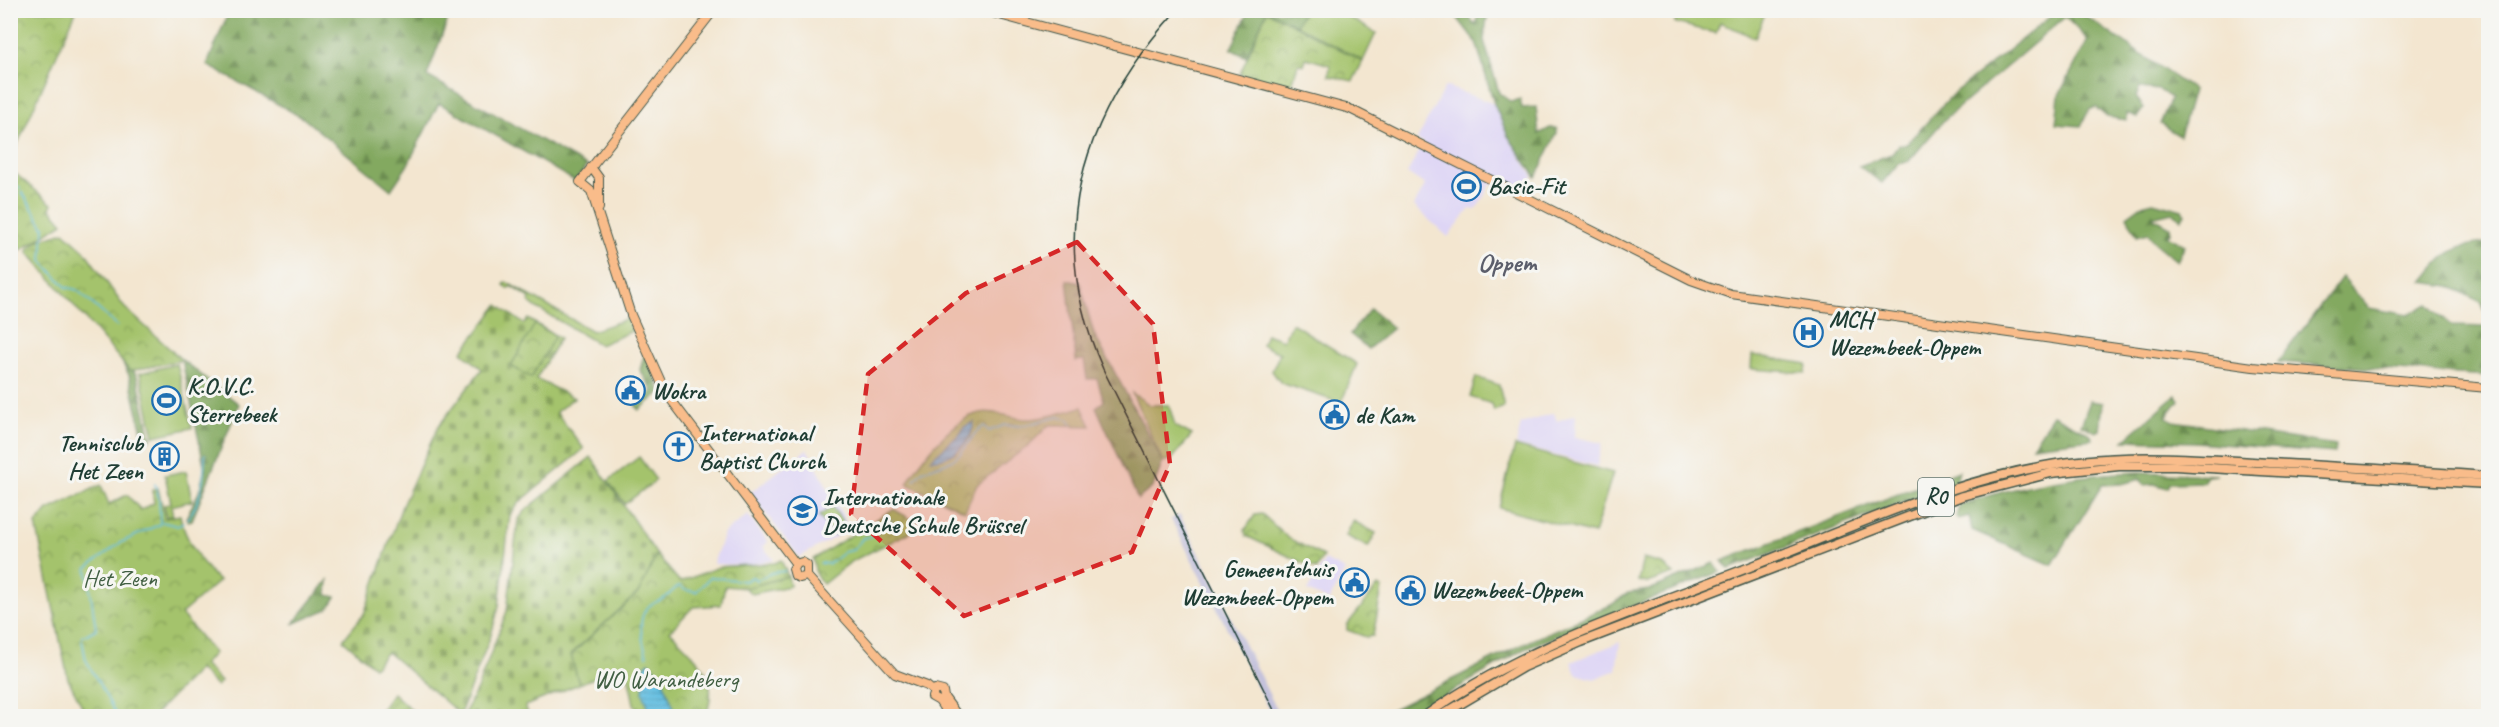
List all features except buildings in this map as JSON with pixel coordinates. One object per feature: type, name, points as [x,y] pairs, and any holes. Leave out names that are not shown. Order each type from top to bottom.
[{"type":"highway","name":"R0","points":[[1425,717],[1491,674],[1569,637],[1890,513],[1966,486],[2028,469],[2097,459],[2177,457],[2488,476]]},
{"type":"highway","name":"R0","points":[[1440,717],[1505,676],[1581,642],[1953,500],[2032,477],[2100,468],[2175,466],[2488,484]]},
{"type":"main road","points":[[714,10],[580,182],[591,191],[628,302],[666,393],[796,564],[802,562],[807,565],[807,576],[895,674],[927,686],[933,691],[933,699],[942,699],[958,717]]},
{"type":"main road","points":[[981,10],[1350,109],[1691,280],[1722,291],[2253,367],[2488,388]]},
{"type":"main road","points":[[591,167],[599,178],[599,213]]},
{"type":"main road","points":[[942,699],[949,717]]},
{"type":"highlighted area","points":[[1077,242],[1153,324],[1170,464],[1132,552],[964,616],[851,514],[868,374],[966,293]]},
{"type":"shaded area","points":[[1445,86],[1494,104],[1508,136],[1533,176],[1524,189],[1491,184],[1476,210],[1470,209],[1448,237],[1414,206],[1425,185],[1407,173],[1424,143],[1417,140]]},
{"type":"shaded area","points":[[1554,413],[1557,421],[1576,414],[1575,437],[1602,443],[1597,466],[1516,445],[1521,424]]},
{"type":"shaded area","name":"Internationale Deutsche Schule Brüssel","points":[[807,449],[850,529],[799,557],[750,493]]},
{"type":"shaded area","name":"Internationale Deutsche Schule Brüssel","points":[[748,515],[768,542],[763,547],[774,560],[745,565],[713,564],[724,533]]},
{"type":"shaded area","points":[[1180,515],[1280,716],[1272,716],[1171,519]]},
{"type":"shaded area","points":[[1325,560],[1345,570],[1329,601],[1307,591]]},
{"type":"shaded area","points":[[1620,642],[1616,670],[1594,679],[1576,674],[1571,662]]},
{"type":"green space","points":[[1675,10],[1766,11],[1755,38],[1720,22],[1716,33],[1675,23]]},
{"type":"green space","points":[[10,11],[76,11],[11,159]]},
{"type":"green space","points":[[229,11],[451,11],[427,76],[587,166],[575,181],[439,103],[407,166],[391,190],[303,118],[207,65]]},
{"type":"green space","points":[[1249,11],[1267,11],[1246,57],[1231,49]]},
{"type":"green space","points":[[1267,11],[1304,11],[1296,25]]},
{"type":"green space","points":[[1267,11],[1363,61],[1353,81],[1329,76],[1330,65],[1306,58],[1304,65],[1298,64],[1292,84],[1278,81],[1277,84],[1240,74]]},
{"type":"green space","points":[[1304,11],[1338,11],[1376,33],[1363,61],[1296,25]]},
{"type":"green space","points":[[1452,11],[1465,11],[1476,26],[1478,11],[1488,11],[1484,40],[1499,93],[1511,102],[1520,99],[1522,108],[1536,107],[1539,134],[1550,128],[1557,128],[1557,133],[1536,177],[1508,136],[1494,104],[1476,42]]},
{"type":"green space","points":[[2057,11],[2078,11],[2193,90],[2180,136],[2160,124],[2171,98],[2159,90],[2140,88],[2136,97],[2144,108],[2137,117],[2127,113],[2127,120],[2107,117],[2095,107],[2089,110],[2081,126],[2056,124],[2059,95],[2088,40],[2065,17],[1945,119],[1908,162],[1898,164],[1882,183],[1859,166],[1892,154],[1899,145],[1907,144],[1952,95]]},
{"type":"green space","points":[[11,170],[52,204],[50,208],[63,223],[21,250],[11,233]]},
{"type":"green space","points":[[2153,202],[2182,210],[2185,214],[2182,219],[2172,212],[2152,217],[2170,227],[2171,233],[2165,235],[2185,245],[2177,261],[2158,246],[2148,233],[2137,236],[2127,216],[2142,205]]},
{"type":"green space","points":[[64,232],[84,250],[124,307],[182,360],[130,371],[28,252],[29,248],[39,240]]},
{"type":"green space","points":[[2488,243],[2488,318],[2481,302],[2449,286],[2423,282],[2437,264],[2450,253],[2466,246]]},
{"type":"green space","points":[[2342,277],[2369,308],[2408,315],[2428,304],[2451,326],[2488,327],[2488,376],[2278,362]]},
{"type":"green space","points":[[1067,280],[1080,283],[1094,334],[1163,462],[1153,487],[1138,499],[1096,407],[1104,401],[1097,379],[1087,379],[1084,360],[1076,361]]},
{"type":"green space","points":[[506,282],[592,331],[627,319],[632,331],[600,345],[537,308],[529,302],[530,298],[511,286],[508,289],[504,285]]},
{"type":"green space","points":[[498,305],[524,324],[528,319],[560,338],[536,379],[574,398],[556,412],[584,449],[520,502],[510,515],[499,606],[491,635],[460,714],[387,652],[374,667],[343,640],[364,614],[402,506],[438,427],[482,369],[462,352]]},
{"type":"green space","points":[[1370,309],[1393,328],[1368,349],[1350,334]]},
{"type":"green space","points":[[1292,323],[1357,364],[1341,403],[1281,383],[1272,371],[1280,353],[1262,345],[1266,334],[1283,340]]},
{"type":"green space","points":[[535,324],[555,336],[531,378],[511,366]]},
{"type":"green space","points":[[645,353],[661,392],[639,410],[635,405],[653,391],[640,370]]},
{"type":"green space","points":[[1752,355],[1807,364],[1806,373],[1751,369]]},
{"type":"green space","points":[[121,360],[126,360],[137,376],[151,439],[144,441],[129,375]]},
{"type":"green space","points":[[182,360],[239,404],[192,520],[188,521],[186,518],[199,492],[205,469]]},
{"type":"green space","name":"K.O.V.C. Sterrebeek","points":[[177,364],[192,428],[154,436],[140,373]]},
{"type":"green space","points":[[1476,377],[1499,385],[1504,407],[1494,411],[1492,404],[1470,397]]},
{"type":"green space","points":[[1132,393],[1150,405],[1169,405],[1175,426],[1192,435],[1172,459],[1163,462]]},
{"type":"green space","points":[[2176,395],[2179,400],[2166,417],[2174,421],[2336,445],[2335,453],[2195,442],[2124,440]]},
{"type":"green space","points":[[2090,401],[2103,403],[2100,430],[2096,432],[2081,425]]},
{"type":"green space","points":[[1082,407],[1091,426],[1049,425],[1029,445],[977,485],[965,511],[907,484],[935,445],[954,427],[973,415],[986,412],[1035,419]]},
{"type":"green space","points":[[2053,415],[2090,434],[2093,439],[2032,446]]},
{"type":"green space","points":[[1515,446],[1613,473],[1594,534],[1499,508]]},
{"type":"green space","points":[[591,457],[657,555],[639,592],[571,654],[579,684],[525,706],[529,716],[463,716],[477,689],[507,611],[518,520],[526,510]]},
{"type":"green space","points":[[639,457],[656,480],[625,504],[608,481]]},
{"type":"green space","points":[[186,471],[192,501],[171,506],[173,516],[167,517],[164,505],[171,503],[165,475]]},
{"type":"green space","points":[[1959,471],[1956,482],[1729,569],[1722,561]]},
{"type":"green space","points":[[2139,472],[2216,475],[2207,476],[2203,482],[2170,483],[2168,488],[2154,484],[2143,485],[2140,479],[2122,484],[2102,485],[2052,565],[1972,530],[1969,516],[1959,519],[1956,517],[1959,505],[2003,492],[2070,478]]},
{"type":"green space","name":"Het Zeen","points":[[101,485],[109,504],[127,495],[141,510],[154,503],[152,490],[158,488],[165,518],[180,515],[185,533],[195,551],[219,581],[181,614],[214,653],[204,664],[221,682],[216,686],[199,669],[153,716],[87,716],[68,679],[36,524],[48,510]]},
{"type":"green space","points":[[832,507],[846,526],[834,535],[819,516]]},
{"type":"green space","points":[[893,509],[918,523],[911,532],[852,561],[823,584],[816,575],[813,559]]},
{"type":"green space","points":[[1262,514],[1288,538],[1323,556],[1316,569],[1246,536],[1245,530],[1255,515]]},
{"type":"green space","points":[[1353,521],[1376,533],[1368,547],[1346,536]]},
{"type":"green space","name":"WO Warandeberg","points":[[657,555],[680,582],[719,567],[775,563],[781,560],[788,576],[746,588],[725,586],[721,605],[693,607],[670,631],[697,659],[708,678],[710,701],[706,716],[641,716],[634,704],[626,665],[579,684],[571,655],[639,592]]},
{"type":"green space","points":[[1643,559],[1662,564],[1674,574],[1647,583],[1638,581]]},
{"type":"green space","points":[[1714,563],[1720,572],[1528,647],[1454,690],[1415,716],[1379,716],[1525,643],[1611,605],[1628,593],[1649,590]]},
{"type":"green space","points":[[788,576],[790,586],[752,594],[745,588]]},
{"type":"green space","points":[[328,580],[327,595],[336,597],[328,609],[293,624]]},
{"type":"green space","points":[[1378,586],[1382,588],[1373,636],[1366,637],[1347,630],[1347,625]]},
{"type":"green space","points":[[393,693],[418,716],[376,716]]},
{"type":"water","points":[[974,422],[969,436],[960,449],[946,457],[931,459],[961,433],[964,427]]},
{"type":"water","points":[[649,662],[663,680],[677,716],[652,716],[643,693],[645,666]]},
{"type":"waterway","points":[[14,184],[20,188]]},
{"type":"waterway","points":[[22,192],[44,227],[42,261],[66,287],[77,290],[117,326]]},
{"type":"waterway","points":[[914,480],[922,471],[951,461],[984,426],[989,431],[1005,425],[1021,426],[1058,417],[1068,419],[1072,424]]},
{"type":"waterway","points":[[187,519],[199,497],[205,454]]},
{"type":"waterway","points":[[82,637],[96,629],[87,568],[120,543],[160,524],[159,498],[155,484]]},
{"type":"waterway","points":[[820,563],[829,564],[844,552],[853,550],[863,538],[872,536],[892,520]]},
{"type":"waterway","points":[[162,522],[178,526],[184,522]]},
{"type":"waterway","points":[[647,656],[641,630],[644,613],[649,606],[666,597],[676,588],[680,586],[685,590],[696,592],[710,577],[745,581],[752,577],[757,580],[771,573],[785,571]]},
{"type":"waterway","points":[[82,640],[86,660],[117,716]]},
{"type":"tram line","points":[[1177,10],[1144,50],[1116,91],[1096,134],[1081,178],[1075,224],[1076,271],[1085,319],[1103,369],[1277,716]]},
{"type":"place","name":"Basic-Fit","points":[[1467,186]]},
{"type":"place","name":"MCH Wezembeek-Oppem","points":[[1808,333]]},
{"type":"place","name":"Wokra","points":[[631,391]]},
{"type":"place","name":"K.O.V.C. Sterrebeek","points":[[166,400]]},
{"type":"place","name":"de Kam","points":[[1334,415]]},
{"type":"place","name":"International Baptist Church","points":[[678,447]]},
{"type":"place","name":"Tennisclub Het Zeen","points":[[164,457]]},
{"type":"place","name":"Internationale Deutsche Schule Brüssel","points":[[802,511]]},
{"type":"place","name":"Gemeentehuis Wezembeek-Oppem","points":[[1354,583]]},
{"type":"place","name":"Wezembeek-Oppem","points":[[1410,590]]},
{"type":"district","name":"Oppem","points":[[1507,262]]}]
